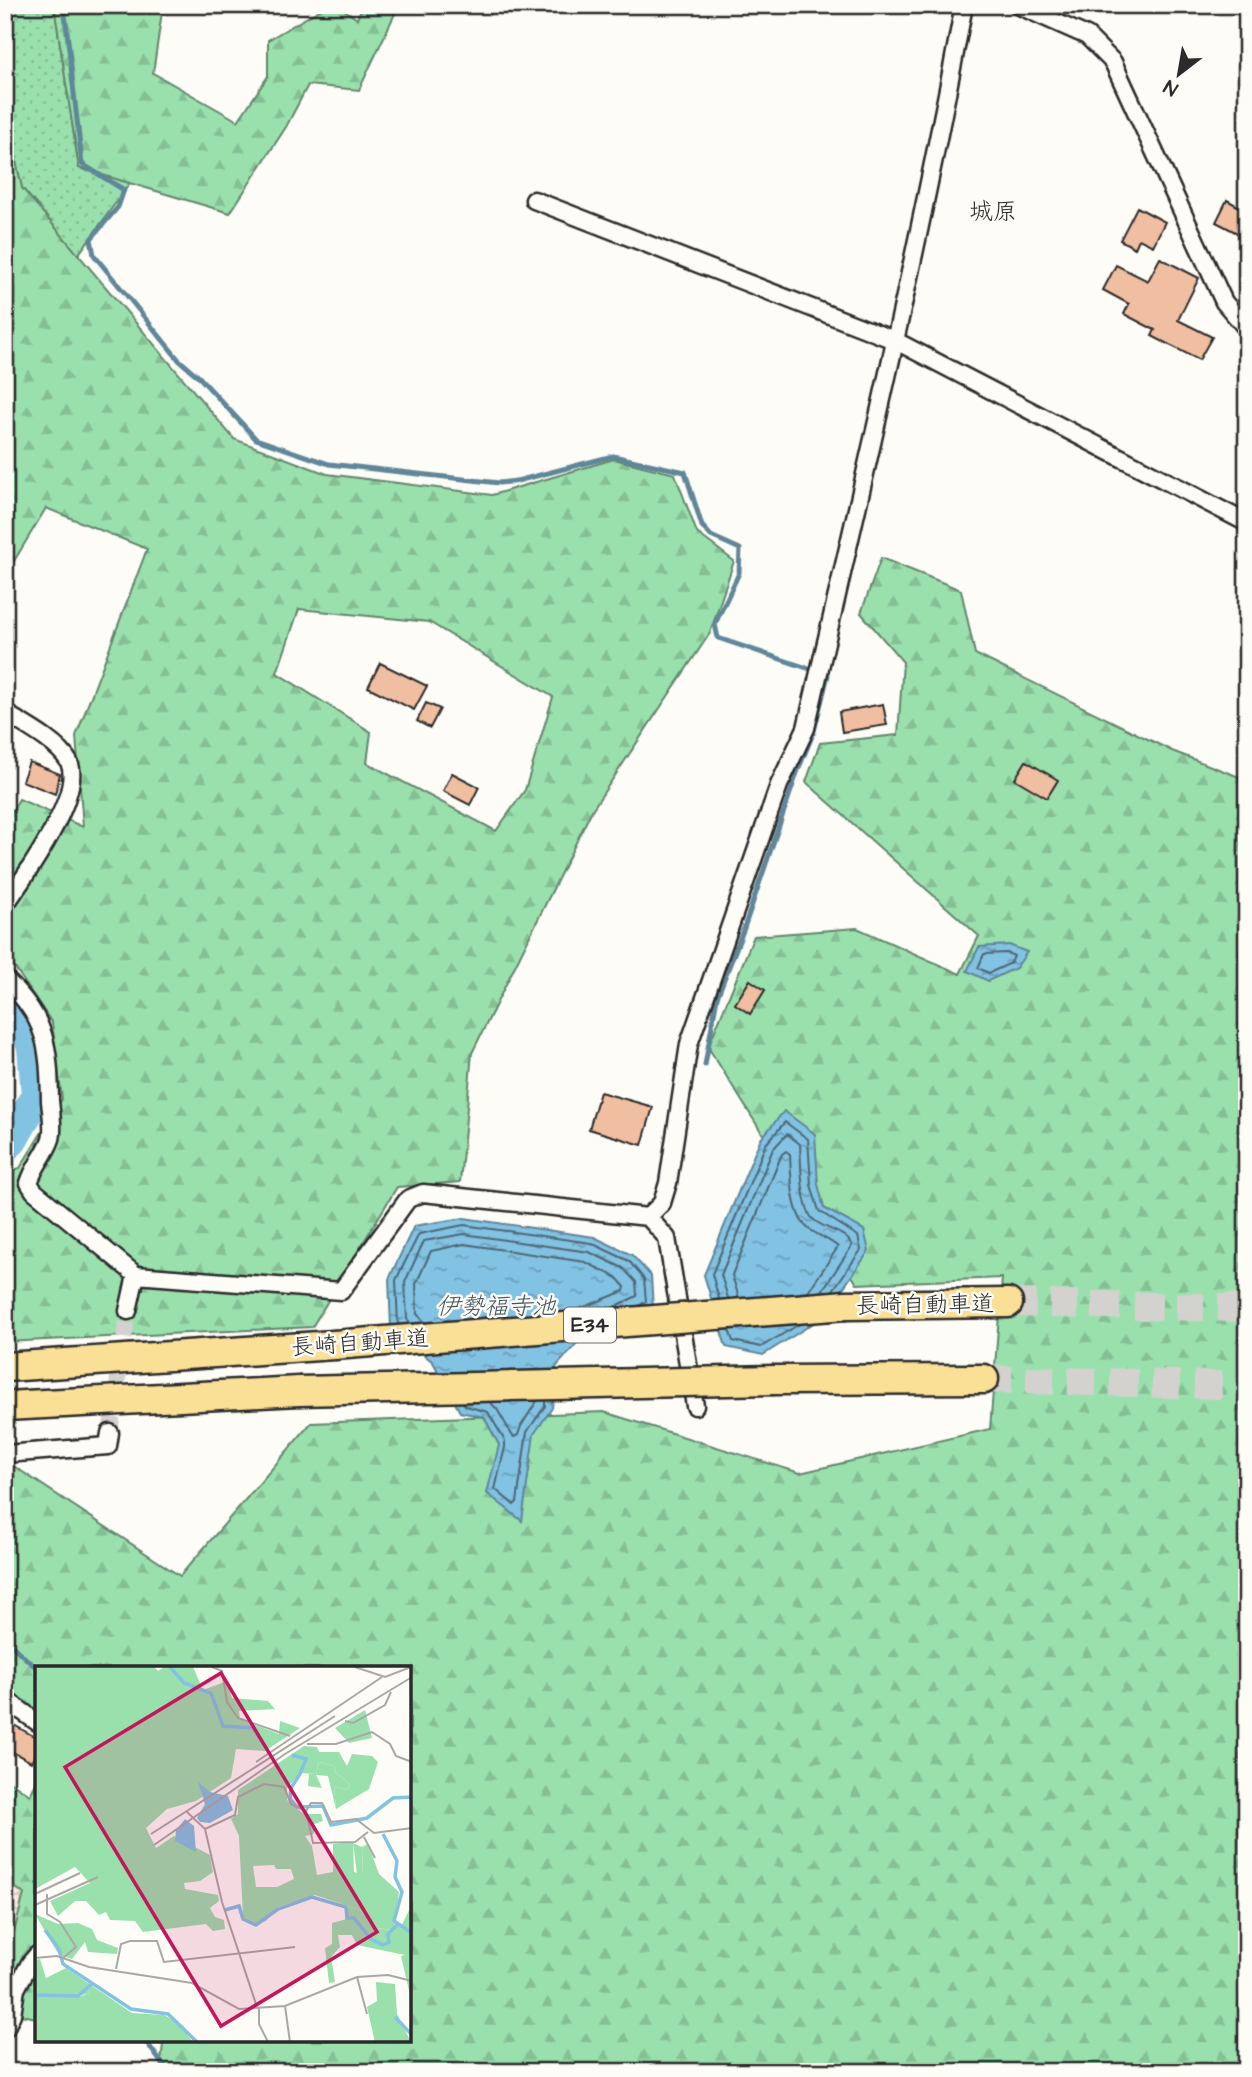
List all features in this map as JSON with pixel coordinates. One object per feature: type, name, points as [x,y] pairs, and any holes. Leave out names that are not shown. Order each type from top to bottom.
[{"type":"highway","name":"長崎自動車道","points":[[5,1367],[846,1306],[1008,1303]]},
{"type":"highway","name":"長崎自動車道","points":[[5,1406],[299,1391],[774,1380],[984,1379]]},
{"type":"street","points":[[648,1217],[662,1203],[668,1183],[689,1044],[779,785],[806,728],[894,340],[964,5]]},
{"type":"street","points":[[1017,5],[1087,36],[1113,62],[1224,302],[1247,329]]},
{"type":"street","points":[[534,200],[894,340],[1247,523]]},
{"type":"street","points":[[5,713],[60,750],[70,763],[71,784],[64,805],[37,859],[5,905]]},
{"type":"street","points":[[5,979],[23,996],[40,1023],[49,1058],[52,1138],[36,1163],[29,1183],[34,1191],[136,1275],[341,1291],[408,1199],[423,1193],[648,1217],[667,1238],[695,1406]]},
{"type":"street","points":[[128,1311],[136,1275]]},
{"type":"street","points":[[5,1454],[108,1446],[110,1433]]},
{"type":"street","points":[[5,1699],[35,1720]]},
{"type":"street","points":[[5,2029],[12,2014],[16,1989],[35,1957]]},
{"type":"shaded area","points":[[5,1880],[24,1894],[5,1967]]},
{"type":"green space","points":[[5,5],[54,5],[79,168],[130,183],[78,255],[22,188],[5,111]]},
{"type":"green space","points":[[54,5],[163,5],[153,73],[238,121],[268,76],[268,40],[328,5],[338,5],[357,19],[363,5],[399,5],[359,90],[308,85],[286,127],[230,213],[79,168]]},
{"type":"green space","points":[[5,111],[22,188],[234,439],[327,474],[492,495],[614,459],[675,474],[697,533],[734,561],[710,633],[592,810],[472,1053],[460,1182],[397,1187],[312,1327],[5,1342],[5,1173],[20,1168],[62,1099],[52,1023],[5,953],[5,824],[19,799],[83,827],[76,736],[147,549],[46,508],[5,576]],"holes":[[[299,609],[429,622],[553,697],[525,790],[496,831],[367,763],[371,732],[277,673]]]},
{"type":"green space","points":[[881,558],[961,590],[975,654],[1172,751],[1247,780],[1247,2072],[160,2072],[163,2044],[154,2042],[411,2042],[411,1666],[35,1666],[35,1722],[5,1696],[5,1467],[15,1467],[180,1576],[311,1423],[604,1412],[800,1473],[990,1429],[1002,1278],[857,1284],[708,1047],[754,936],[857,928],[960,974],[979,936],[806,782],[820,743],[898,735],[903,662],[861,613]]},
{"type":"green space","points":[[5,1778],[30,1795],[35,1785],[35,2018],[5,2012],[5,1967],[24,1894],[5,1880]]},
{"type":"water","points":[[1009,945],[1027,952],[1016,968],[988,981],[967,971],[979,947]]},
{"type":"water","points":[[784,1111],[815,1134],[818,1184],[824,1208],[864,1230],[869,1251],[823,1317],[763,1355],[726,1347],[704,1275],[760,1140]]},
{"type":"water","name":"伊勢福寺池","points":[[464,1218],[594,1237],[632,1255],[651,1276],[653,1308],[583,1336],[556,1367],[552,1408],[534,1434],[522,1521],[487,1493],[499,1445],[484,1417],[460,1412],[433,1362],[391,1328],[389,1279],[414,1226]]},
{"type":"building","points":[[1227,200],[1247,211],[1247,238],[1216,222]]},
{"type":"building","points":[[1137,207],[1165,222],[1153,246],[1139,239],[1135,248],[1120,240]]},
{"type":"building","points":[[1160,258],[1199,278],[1178,320],[1212,337],[1199,360],[1152,336],[1155,330],[1124,314],[1129,304],[1103,290],[1116,265],[1148,281]]},
{"type":"building","points":[[380,663],[427,686],[414,710],[368,687]]},
{"type":"building","points":[[426,703],[440,709],[430,728],[417,721]]},
{"type":"building","points":[[883,704],[887,725],[842,732],[839,712]]},
{"type":"building","points":[[1026,761],[1058,780],[1047,798],[1015,779]]},
{"type":"building","points":[[29,762],[60,774],[55,794],[22,781]]},
{"type":"building","points":[[452,773],[479,787],[470,805],[443,791]]},
{"type":"building","points":[[750,980],[765,990],[750,1014],[735,1004]]},
{"type":"building","points":[[600,1092],[653,1107],[642,1145],[589,1129]]},
{"type":"building","points":[[5,1720],[35,1737],[35,1755],[31,1762],[5,1748]]},
{"type":"waterway","points":[[64,5],[82,164],[124,190],[118,207],[91,239],[94,255],[179,360],[199,377],[256,439],[329,464],[499,483],[517,481],[613,456],[685,472],[702,526],[711,536],[740,549],[739,573],[715,624],[718,638],[828,675],[814,731],[717,997],[705,1065]]},
{"type":"waterway","points":[[5,1005],[23,1021],[33,1047],[37,1095],[12,1140],[5,1146]]},
{"type":"waterway","points":[[5,1485],[12,1504],[5,1532]]},
{"type":"waterway","points":[[5,1622],[8,1642],[35,1666]]},
{"type":"waterway","points":[[146,2042],[168,2072]]},
{"type":"tunnel","points":[[1008,1303],[1247,1308]]},
{"type":"tunnel","points":[[110,1433],[128,1311]]},
{"type":"tunnel","points":[[984,1379],[1247,1386]]},
{"type":"district","name":"城原","points":[[993,211]]}]
